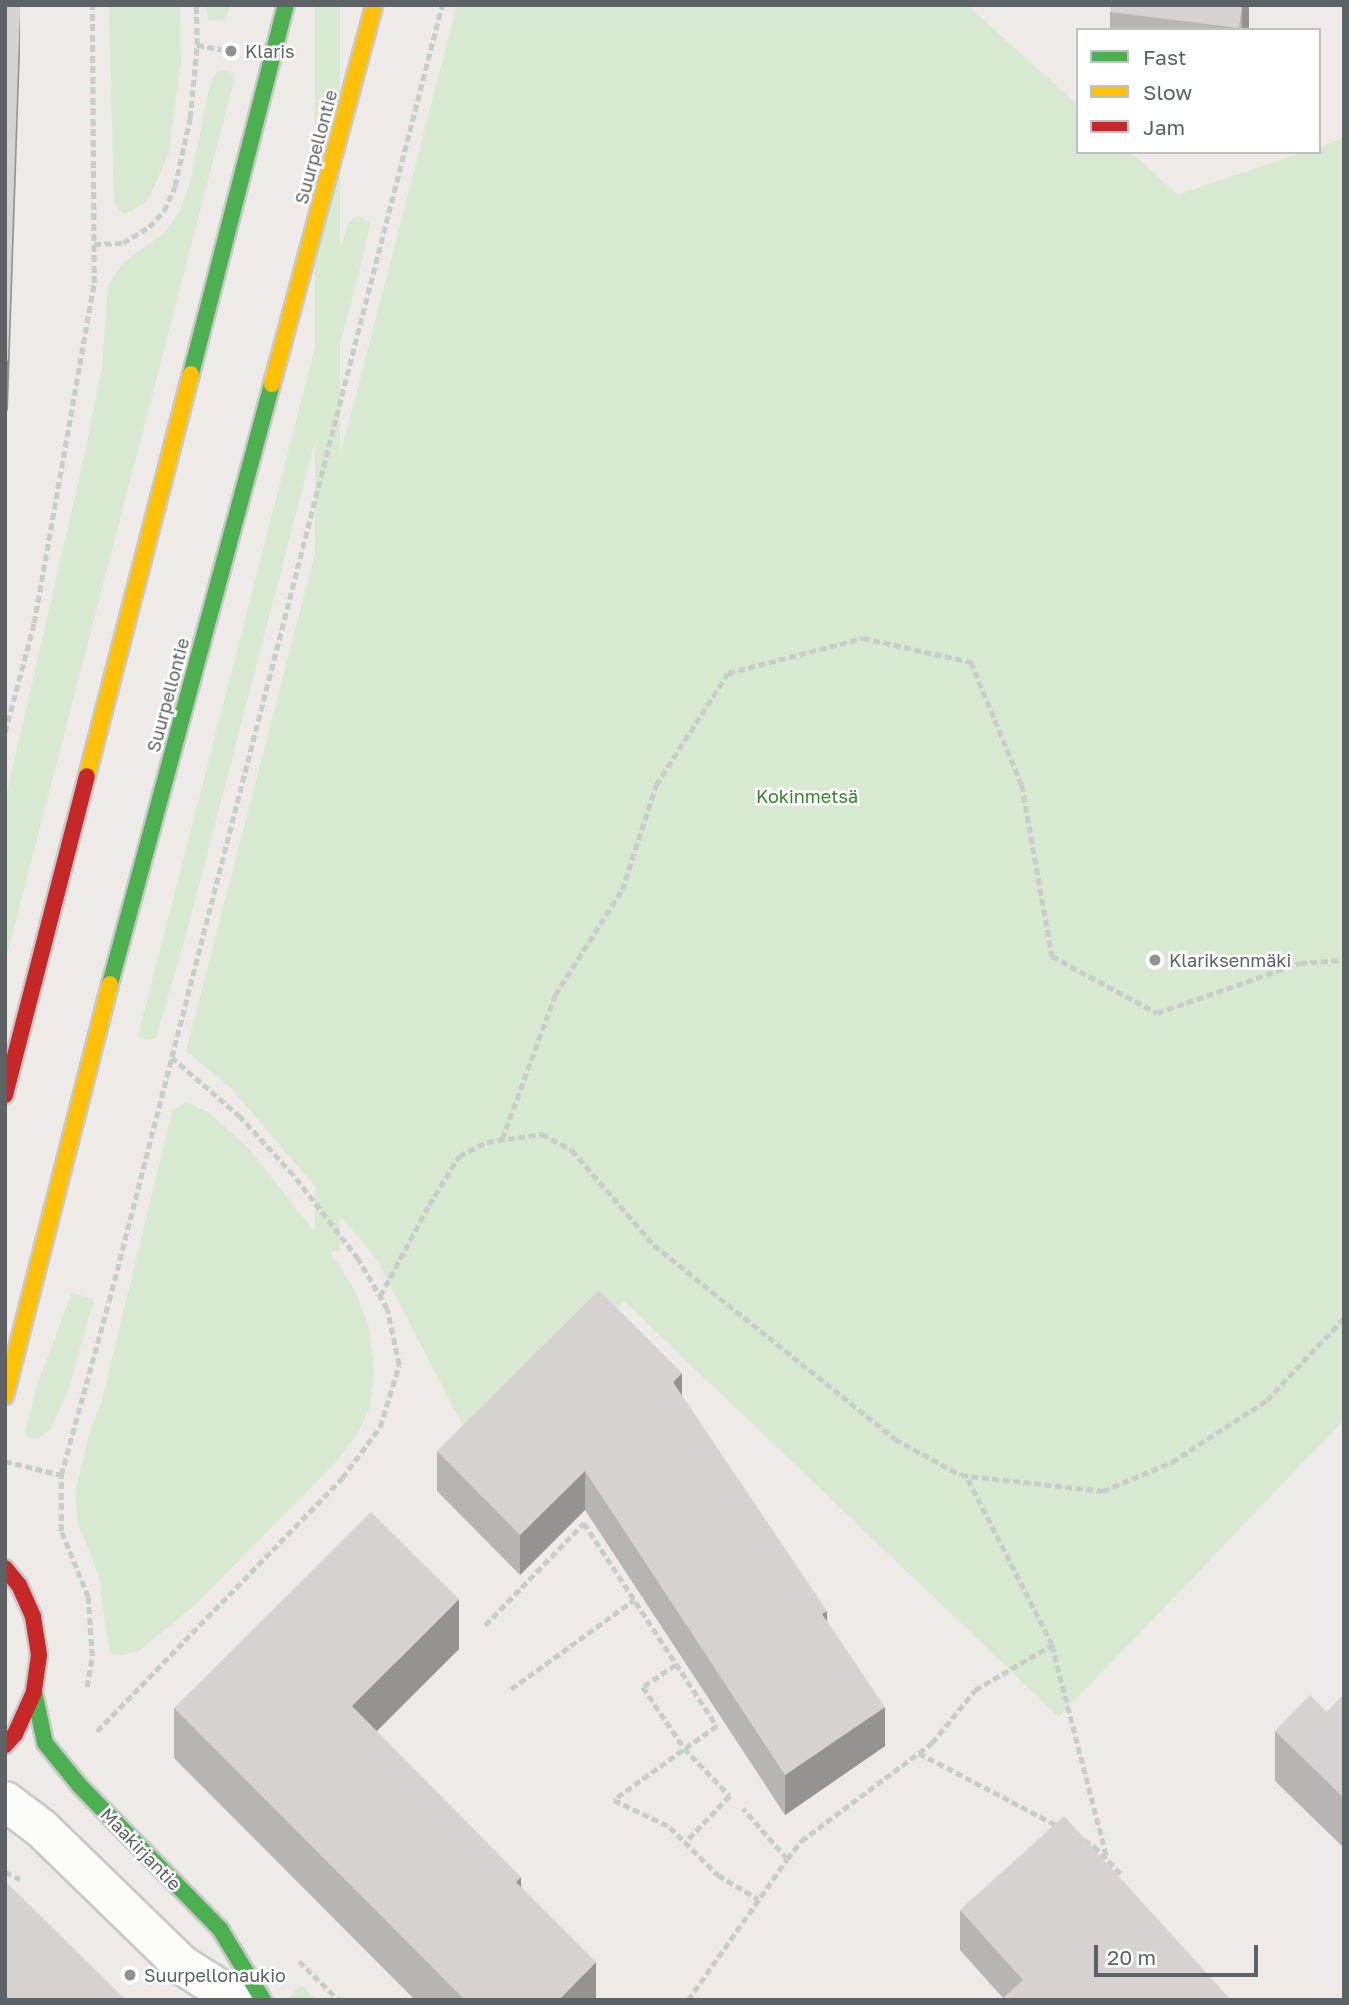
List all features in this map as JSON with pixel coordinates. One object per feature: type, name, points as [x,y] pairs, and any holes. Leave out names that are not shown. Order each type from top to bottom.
[{"type":"main road","points":[[5,1095],[286,5]]},
{"type":"main road","name":"Suurpellontie","points":[[5,1396],[91,1056],[374,5]]},
{"type":"main road","points":[[5,1567],[19,1585],[33,1617],[39,1655],[34,1692],[15,1734],[5,1745]]},
{"type":"main road","name":"Maakirjantie","points":[[34,1692],[45,1743],[80,1786],[220,1929],[263,2000]]},
{"type":"street","points":[[5,1801],[41,1828],[182,1965],[237,2000]]},
{"type":"path","points":[[5,732],[34,623],[94,283],[92,5]]},
{"type":"path","points":[[94,244],[122,243],[149,227],[164,211],[175,186],[191,118],[197,45],[196,5]]},
{"type":"path","points":[[86,1694],[92,1656],[88,1597],[61,1531],[61,1475],[172,1058],[442,5]]},
{"type":"path","points":[[197,45],[230,51]]},
{"type":"path","points":[[502,1139],[555,995],[622,890],[656,785],[728,673],[863,638],[971,662],[1022,785],[1052,956],[1157,1013],[1300,963],[1344,960]]},
{"type":"path","points":[[90,1739],[342,1478],[380,1427],[399,1366],[387,1309],[358,1259],[293,1175],[240,1117],[172,1058]]},
{"type":"path","points":[[380,1296],[459,1156],[487,1142],[542,1134],[572,1150],[654,1245],[895,1439],[966,1476],[1103,1491],[1172,1462],[1267,1400],[1344,1318]]},
{"type":"path","points":[[5,1461],[61,1475]]},
{"type":"path","points":[[966,1476],[1052,1645],[1107,1860]]},
{"type":"path","points":[[485,1625],[584,1523],[717,1726],[614,1800],[670,1827],[718,1875],[758,1899]]},
{"type":"path","points":[[511,1689],[634,1600]]},
{"type":"path","points":[[688,2000],[801,1841],[932,1743],[975,1689],[1052,1645]]},
{"type":"path","points":[[676,1665],[643,1687],[684,1748],[730,1796],[686,1842]]},
{"type":"path","points":[[919,1753],[1059,1827]]},
{"type":"path","points":[[743,1809],[787,1859]]},
{"type":"path","points":[[1083,1840],[1094,1846],[1122,1875]]},
{"type":"path","points":[[289,1951],[339,2000]]},
{"type":"green space","points":[[109,5],[180,5],[181,61],[169,153],[149,198],[131,212],[122,213],[114,202]]},
{"type":"green space","points":[[206,5],[231,5],[223,21],[208,20]]},
{"type":"green space","points":[[315,5],[340,5],[340,1251],[315,1251]]},
{"type":"green space","name":"Kokinmetsä","points":[[457,5],[967,5],[1076,103],[1076,154],[1133,154],[1178,195],[1297,154],[1321,154],[1321,146],[1344,138],[1344,1420],[1059,1717],[624,1301],[599,1329],[474,1447],[375,1257],[232,1089],[186,1051]]},
{"type":"green space","points":[[224,70],[234,74],[234,80],[5,962],[5,801],[85,453],[102,367],[108,285],[123,263],[165,232],[178,214],[190,183],[210,84],[216,73]]},
{"type":"green space","points":[[360,216],[370,224],[361,264],[186,935],[156,1038],[146,1040],[138,1036],[340,250],[347,226],[352,219]]},
{"type":"green space","points":[[185,1102],[208,1112],[248,1148],[329,1250],[355,1291],[369,1328],[374,1369],[370,1407],[357,1434],[336,1462],[194,1606],[140,1650],[122,1655],[111,1653],[98,1573],[78,1524],[75,1492],[89,1435],[102,1400],[172,1112]]},
{"type":"green space","points":[[72,1293],[94,1299],[69,1388],[51,1429],[38,1438],[29,1438],[25,1434],[37,1386]]},
{"type":"green space","points":[[301,1985],[316,2000],[287,2000]]},
{"type":"building","points":[[5,5],[20,5],[8,359],[5,368]]},
{"type":"building","points":[[1111,5],[1242,5],[1239,28],[1110,12]]},
{"type":"building","points":[[599,1290],[682,1373],[673,1382],[827,1611],[822,1614],[885,1707],[785,1775],[585,1471],[520,1535],[437,1451]]},
{"type":"building","points":[[371,1512],[459,1599],[352,1706],[521,1877],[516,1882],[596,1962],[559,2000],[465,2000],[174,1708]]},
{"type":"building","points":[[1310,1695],[1327,1712],[1344,1695],[1344,1798],[1275,1731]]},
{"type":"building","points":[[1064,1816],[1231,2000],[1001,2000],[1023,1980],[960,1910]]},
{"type":"building","points":[[5,1881],[126,2000],[5,2000]]},
{"type":"traffic: fast","points":[[191,374],[286,5]]},
{"type":"traffic: fast","points":[[110,984],[272,384]]},
{"type":"traffic: fast","points":[[34,1692],[45,1743],[80,1786],[220,1929],[263,2000]]},
{"type":"traffic: slow","points":[[272,384],[374,5]]},
{"type":"traffic: slow","points":[[87,776],[191,374]]},
{"type":"traffic: slow","points":[[5,1396],[110,984]]},
{"type":"traffic: jam","points":[[5,1095],[87,776]]},
{"type":"traffic: jam","points":[[5,1568],[19,1585],[33,1617],[39,1655],[34,1692],[15,1734],[5,1745]]},
{"type":"place","name":"Klaris","points":[[231,51]]},
{"type":"place","name":"Klariksenmäki","points":[[1155,960]]},
{"type":"place","name":"Suurpellonaukio","points":[[130,1975]]}]
